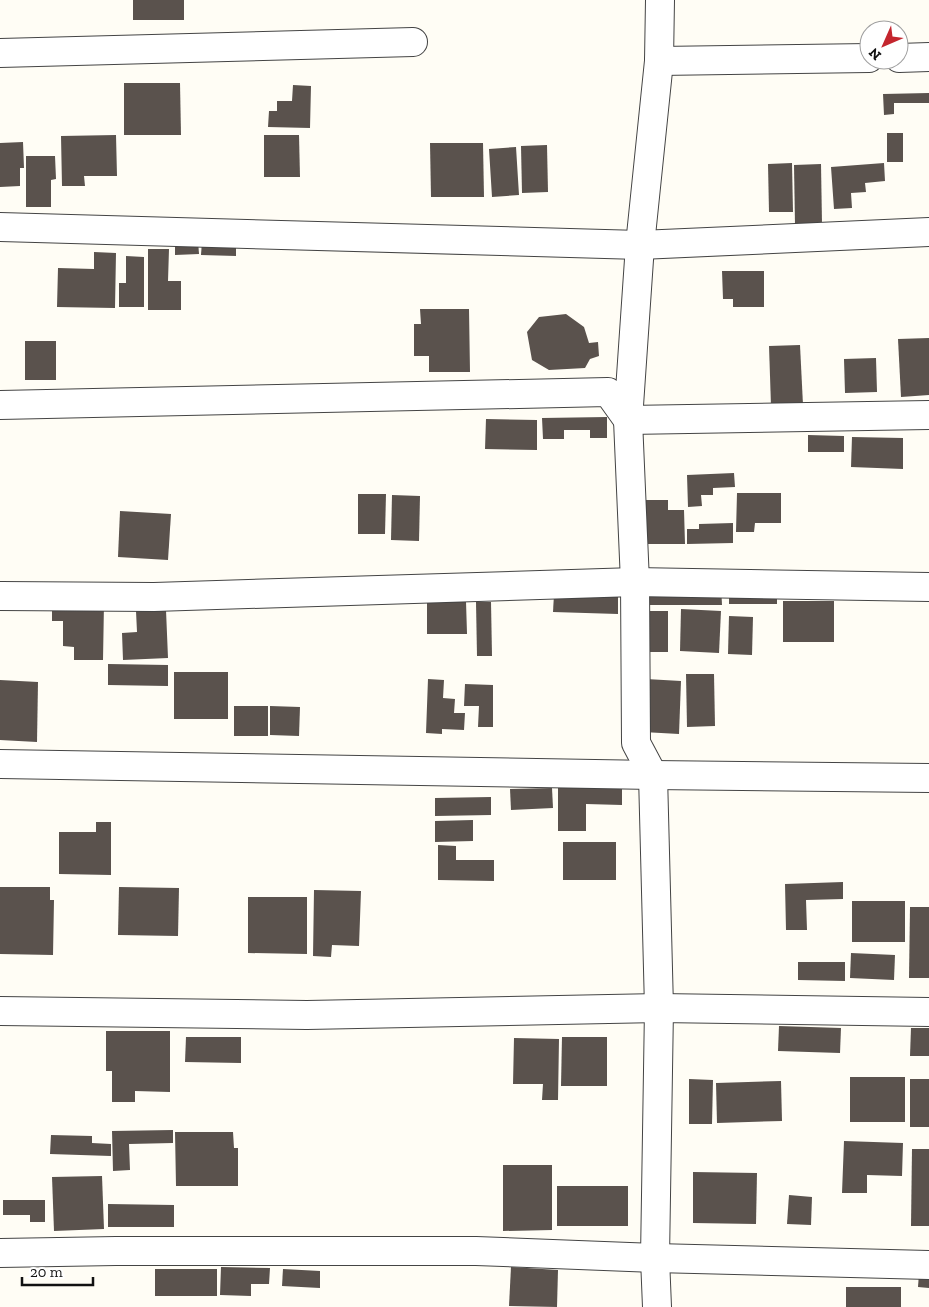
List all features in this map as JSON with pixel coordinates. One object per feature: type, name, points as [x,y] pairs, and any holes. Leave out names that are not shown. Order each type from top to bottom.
[{"type":"street","points":[[656,1307],[659,1008],[653,775],[636,743],[635,582],[628,420],[640,245],[659,61],[660,0]]},
{"type":"street","points":[[0,53],[413,42]]},
{"type":"street","points":[[909,58],[929,57]]},
{"type":"street","points":[[659,61],[859,58]]},
{"type":"street","points":[[0,227],[640,245],[929,232]]},
{"type":"street","points":[[0,405],[608,392],[628,420]]},
{"type":"street","points":[[628,420],[929,415]]},
{"type":"street","points":[[0,596],[154,597],[635,582],[929,587]]},
{"type":"street","points":[[0,764],[929,778]]},
{"type":"street","points":[[0,1011],[307,1015],[659,1008],[929,1012]]},
{"type":"street","points":[[0,1254],[116,1251],[476,1251],[929,1265]]},
{"type":"building","points":[[133,0],[184,0],[184,20],[133,20]]},
{"type":"building","points":[[124,83],[180,83],[181,135],[124,135]]},
{"type":"building","points":[[293,85],[311,86],[310,128],[268,127],[269,111],[277,111],[277,101],[292,101]]},
{"type":"building","points":[[929,93],[929,103],[894,103],[894,114],[884,115],[883,94]]},
{"type":"building","points":[[887,133],[903,133],[903,162],[887,162]]},
{"type":"building","points":[[116,135],[117,176],[84,176],[85,186],[62,186],[61,136]]},
{"type":"building","points":[[264,135],[299,135],[300,177],[264,177]]},
{"type":"building","points":[[23,142],[24,168],[20,168],[20,186],[0,187],[0,143]]},
{"type":"building","points":[[430,143],[483,143],[484,197],[431,197]]},
{"type":"building","points":[[547,145],[548,192],[522,193],[521,146]]},
{"type":"building","points":[[516,147],[519,195],[492,197],[489,149]]},
{"type":"building","points":[[26,156],[55,156],[56,179],[51,180],[51,207],[26,207]]},
{"type":"building","points":[[792,163],[793,212],[769,212],[768,164]]},
{"type":"building","points":[[884,163],[885,181],[865,183],[866,192],[851,193],[852,208],[834,209],[831,167]]},
{"type":"building","points":[[821,164],[822,224],[795,225],[794,165]]},
{"type":"building","points":[[198,241],[199,254],[175,255],[175,242]]},
{"type":"building","points":[[202,241],[236,242],[236,256],[201,255]]},
{"type":"building","points":[[148,249],[169,249],[168,281],[181,281],[181,310],[148,310]]},
{"type":"building","points":[[94,252],[116,253],[115,308],[57,307],[58,268],[94,269]]},
{"type":"building","points":[[126,256],[144,257],[144,307],[119,307],[119,283],[126,283]]},
{"type":"building","points":[[722,271],[764,271],[764,307],[733,307],[733,299],[723,299]]},
{"type":"building","points":[[420,309],[469,309],[470,372],[429,372],[429,356],[414,356],[414,324],[421,324]]},
{"type":"building","points":[[566,314],[584,327],[589,343],[598,342],[599,356],[590,359],[585,368],[549,370],[532,360],[527,332],[539,317]]},
{"type":"building","points":[[929,338],[929,395],[901,397],[898,339]]},
{"type":"building","points":[[25,341],[56,341],[56,380],[25,380]]},
{"type":"building","points":[[800,345],[803,405],[771,406],[769,346]]},
{"type":"building","points":[[876,358],[877,392],[845,393],[844,359]]},
{"type":"building","points":[[607,417],[607,438],[590,438],[590,430],[564,430],[564,439],[543,439],[542,418]]},
{"type":"building","points":[[486,419],[537,420],[537,450],[485,449]]},
{"type":"building","points":[[808,435],[844,436],[844,452],[808,452]]},
{"type":"building","points":[[852,437],[903,438],[903,469],[851,467]]},
{"type":"building","points":[[734,473],[735,487],[713,488],[713,495],[701,495],[702,506],[688,507],[687,475]]},
{"type":"building","points":[[737,493],[781,493],[781,523],[755,523],[754,532],[736,532]]},
{"type":"building","points":[[358,494],[386,494],[385,534],[358,534]]},
{"type":"building","points":[[392,495],[420,496],[419,541],[391,540]]},
{"type":"building","points":[[642,500],[668,500],[668,510],[684,510],[685,544],[643,544]]},
{"type":"building","points":[[120,511],[171,514],[168,560],[118,557]]},
{"type":"building","points":[[733,523],[733,543],[687,544],[687,529],[699,529],[699,524]]},
{"type":"building","points":[[642,585],[721,585],[722,605],[642,605]]},
{"type":"building","points":[[729,586],[777,586],[777,604],[729,604]]},
{"type":"building","points":[[554,594],[618,596],[618,614],[553,612]]},
{"type":"building","points":[[427,601],[466,601],[467,634],[427,634]]},
{"type":"building","points":[[783,601],[834,601],[834,642],[783,642]]},
{"type":"building","points":[[52,602],[104,603],[103,660],[74,660],[74,647],[63,646],[63,621],[52,621]]},
{"type":"building","points":[[476,602],[491,602],[492,656],[477,656]]},
{"type":"building","points":[[681,609],[721,611],[719,653],[680,651]]},
{"type":"building","points":[[166,610],[168,658],[123,660],[122,633],[137,632],[136,611]]},
{"type":"building","points":[[641,611],[668,611],[668,652],[641,652]]},
{"type":"building","points":[[729,616],[753,617],[752,655],[728,654]]},
{"type":"building","points":[[108,664],[168,665],[168,686],[108,685]]},
{"type":"building","points":[[174,672],[228,672],[228,719],[174,719]]},
{"type":"building","points":[[686,674],[714,674],[715,726],[687,727]]},
{"type":"building","points":[[428,679],[444,680],[443,698],[455,699],[454,713],[465,713],[464,730],[442,729],[442,734],[426,733]]},
{"type":"building","points":[[646,679],[681,681],[679,734],[643,732]]},
{"type":"building","points":[[0,680],[38,682],[37,742],[0,740]]},
{"type":"building","points":[[465,684],[493,685],[493,727],[478,727],[479,706],[464,706]]},
{"type":"building","points":[[234,706],[268,706],[268,736],[234,736]]},
{"type":"building","points":[[270,706],[300,707],[299,736],[270,735]]},
{"type":"building","points":[[558,786],[622,787],[622,805],[586,804],[586,831],[558,831]]},
{"type":"building","points":[[552,788],[553,808],[511,810],[510,789]]},
{"type":"building","points":[[491,797],[491,815],[435,816],[435,798]]},
{"type":"building","points":[[473,820],[473,841],[435,842],[435,821]]},
{"type":"building","points":[[96,822],[111,822],[111,875],[59,874],[59,832],[96,832]]},
{"type":"building","points":[[563,842],[616,842],[616,880],[563,880]]},
{"type":"building","points":[[438,845],[456,846],[456,860],[494,860],[494,881],[438,880]]},
{"type":"building","points":[[843,882],[843,899],[806,900],[807,930],[786,930],[785,884]]},
{"type":"building","points":[[0,887],[50,887],[50,900],[54,900],[53,955],[0,954]]},
{"type":"building","points":[[119,887],[179,888],[178,936],[118,935]]},
{"type":"building","points":[[314,890],[361,891],[359,946],[332,945],[331,957],[313,956]]},
{"type":"building","points":[[248,897],[307,897],[307,954],[248,953]]},
{"type":"building","points":[[852,901],[905,901],[905,942],[852,942]]},
{"type":"building","points":[[910,907],[929,907],[929,978],[909,978]]},
{"type":"building","points":[[851,953],[895,955],[894,980],[850,978]]},
{"type":"building","points":[[798,962],[845,962],[845,981],[798,980]]},
{"type":"building","points":[[779,1026],[841,1028],[840,1053],[778,1051]]},
{"type":"building","points":[[911,1028],[929,1028],[929,1056],[910,1056]]},
{"type":"building","points":[[106,1031],[170,1031],[170,1092],[135,1091],[135,1102],[112,1102],[112,1071],[106,1071]]},
{"type":"building","points":[[186,1037],[241,1037],[241,1063],[185,1062]]},
{"type":"building","points":[[562,1037],[607,1037],[607,1086],[561,1086]]},
{"type":"building","points":[[514,1038],[559,1039],[558,1100],[542,1100],[543,1084],[513,1084]]},
{"type":"building","points":[[850,1077],[905,1077],[905,1122],[850,1122]]},
{"type":"building","points":[[689,1079],[713,1080],[712,1124],[689,1124]]},
{"type":"building","points":[[910,1079],[929,1079],[929,1127],[910,1127]]},
{"type":"building","points":[[781,1081],[782,1121],[717,1123],[716,1083]]},
{"type":"building","points":[[173,1130],[173,1143],[129,1144],[130,1170],[113,1171],[112,1131]]},
{"type":"building","points":[[175,1132],[233,1132],[234,1148],[238,1148],[238,1186],[176,1186]]},
{"type":"building","points":[[51,1135],[92,1136],[92,1143],[111,1144],[111,1156],[50,1154]]},
{"type":"building","points":[[844,1141],[903,1143],[902,1176],[867,1175],[867,1193],[842,1193]]},
{"type":"building","points":[[912,1149],[929,1149],[929,1226],[911,1226]]},
{"type":"building","points":[[503,1165],[552,1165],[552,1230],[503,1231]]},
{"type":"building","points":[[693,1172],[757,1173],[756,1224],[693,1223]]},
{"type":"building","points":[[102,1176],[104,1229],[54,1231],[52,1177]]},
{"type":"building","points":[[557,1186],[628,1186],[628,1226],[557,1226]]},
{"type":"building","points":[[789,1195],[812,1197],[811,1225],[787,1224]]},
{"type":"building","points":[[3,1200],[45,1200],[45,1222],[30,1222],[30,1215],[3,1215]]},
{"type":"building","points":[[108,1204],[174,1205],[174,1227],[108,1227]]},
{"type":"building","points":[[221,1267],[270,1268],[269,1284],[251,1284],[251,1296],[220,1295]]},
{"type":"building","points":[[511,1267],[558,1270],[557,1307],[509,1306]]},
{"type":"building","points":[[155,1269],[217,1269],[217,1296],[155,1296]]},
{"type":"building","points":[[283,1269],[320,1271],[320,1288],[282,1286]]},
{"type":"building","points":[[919,1273],[929,1273],[929,1288],[918,1287]]},
{"type":"building","points":[[846,1287],[901,1287],[901,1307],[846,1307]]}]
